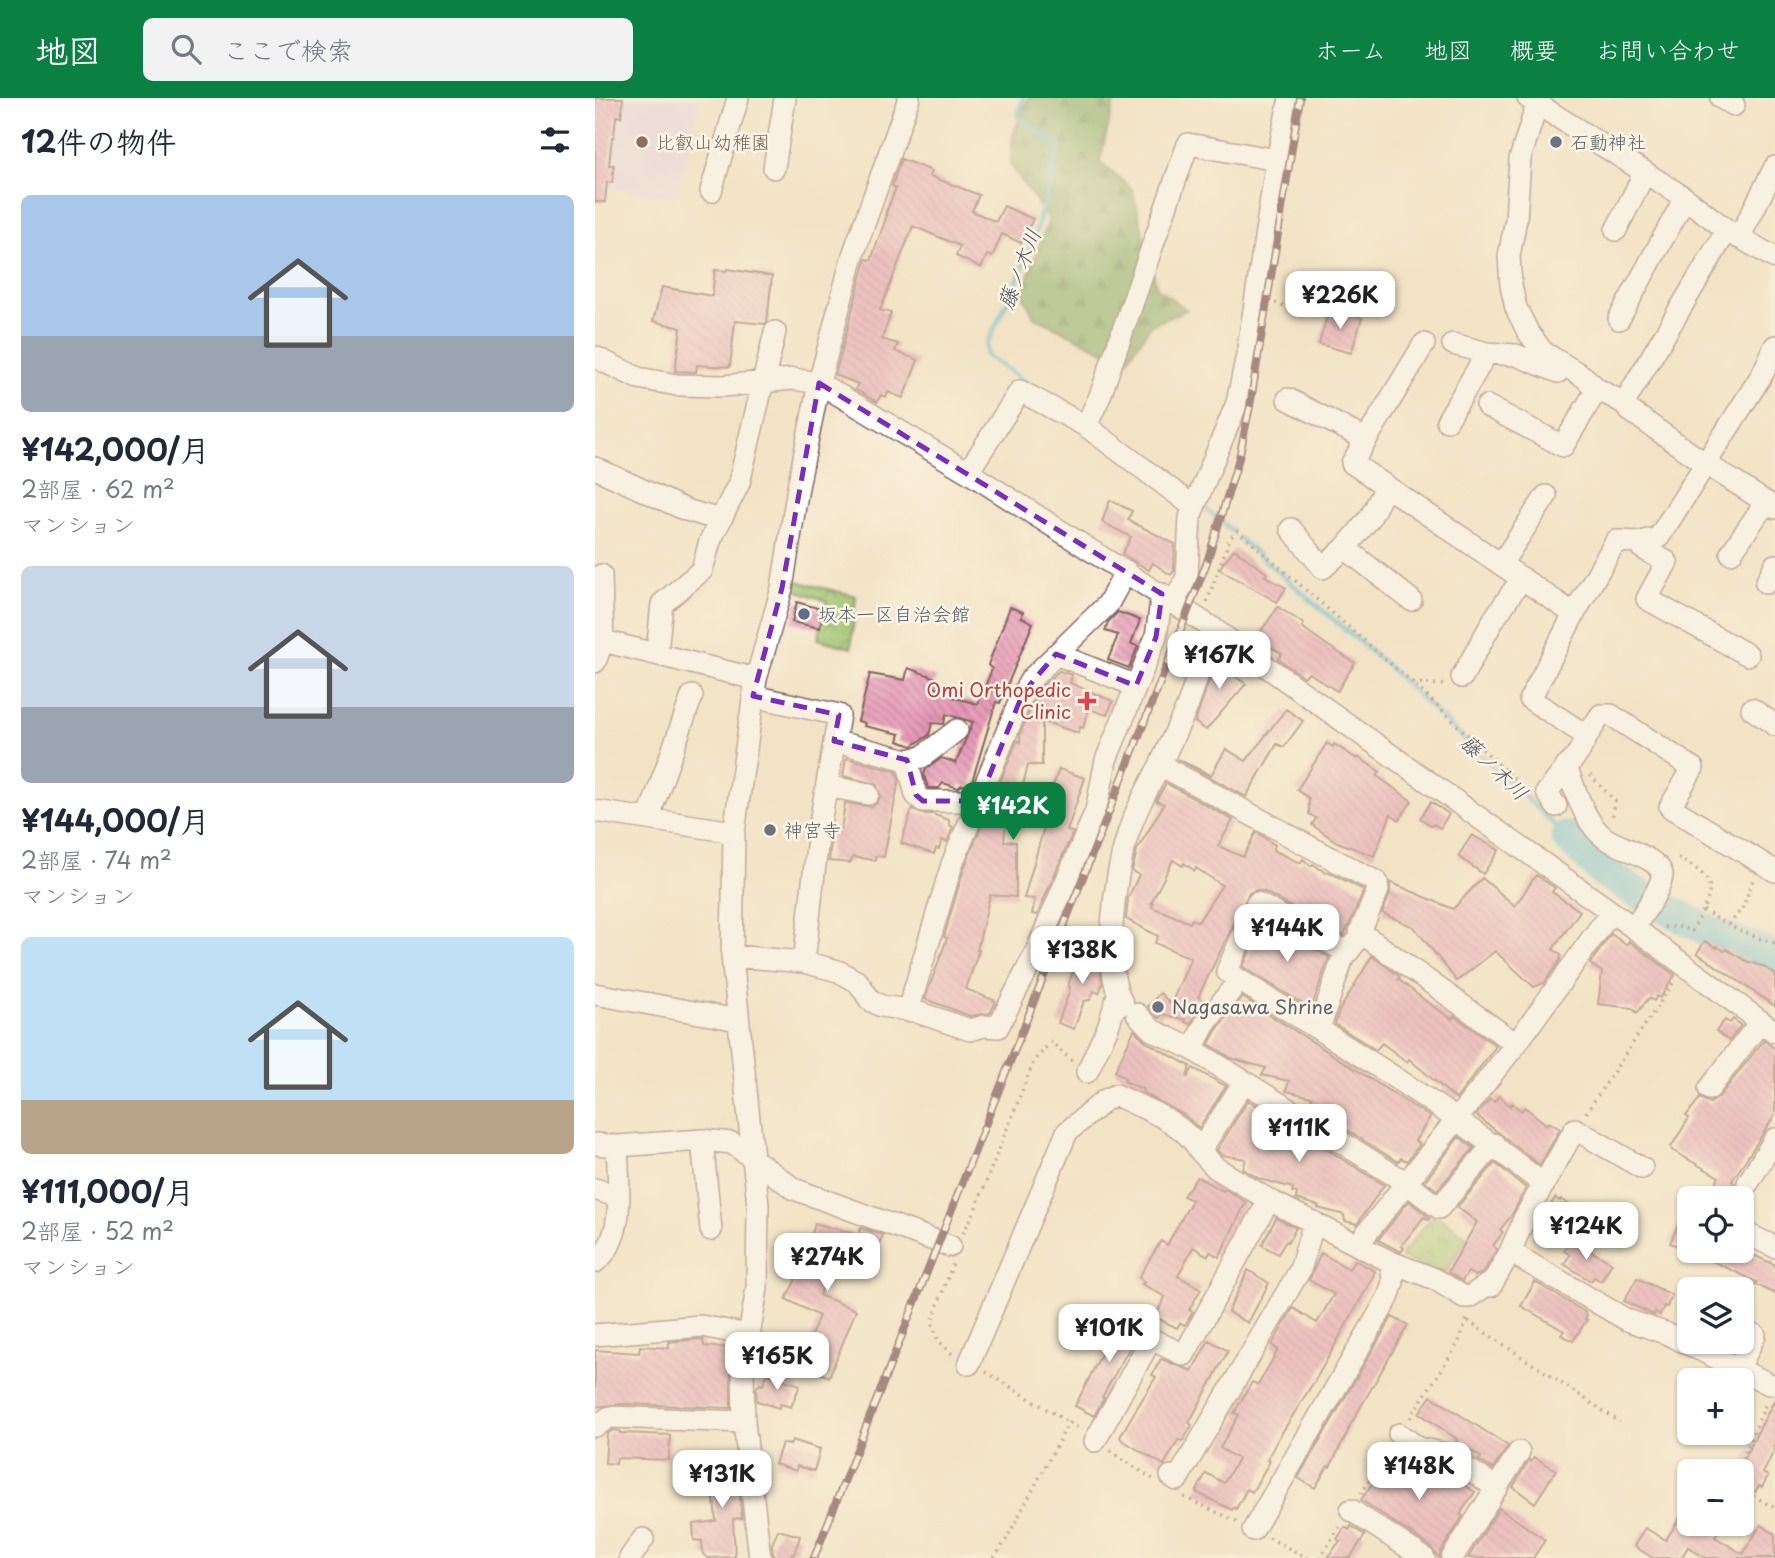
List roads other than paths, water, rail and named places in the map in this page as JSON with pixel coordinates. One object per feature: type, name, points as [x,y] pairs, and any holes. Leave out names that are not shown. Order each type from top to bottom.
[{"type":"street","points":[[711,191],[738,98]]},
{"type":"street","points":[[774,168],[785,98]]},
{"type":"street","points":[[760,1558],[744,1422],[743,1373],[757,1288],[758,1205],[732,956],[734,832],[755,687],[782,588],[797,487],[819,383],[853,256],[909,98]]},
{"type":"street","points":[[732,956],[804,962],[850,976],[858,982],[870,1000],[881,1006],[970,1030],[984,1026],[998,1027],[1035,954],[1096,811],[1106,760],[1156,638],[1168,598],[1187,577],[1193,506],[1237,403],[1277,160],[1290,98]]},
{"type":"street","points":[[1731,553],[1771,505],[1629,410],[1624,403],[1543,352],[1523,324],[1511,286],[1509,256],[1516,219],[1520,159],[1533,101],[1685,198],[1733,234],[1775,258]]},
{"type":"street","points":[[1086,426],[1100,396],[1188,144],[1277,160]]},
{"type":"street","points":[[1624,403],[1775,167]]},
{"type":"street","points":[[1616,230],[1645,172]]},
{"type":"street","points":[[1619,319],[1685,198]]},
{"type":"street","points":[[657,653],[661,604],[702,570],[710,541],[739,484],[775,332]]},
{"type":"street","points":[[1424,344],[1352,463],[1574,614]]},
{"type":"street","points":[[1453,344],[1487,354],[1516,355],[1595,387]]},
{"type":"street","points":[[1587,736],[1530,699],[1616,541],[1641,542],[1659,537],[1763,373],[1775,346]]},
{"type":"street","points":[[1447,421],[1487,354]]},
{"type":"street","points":[[595,357],[638,378],[677,384],[724,386],[793,379],[819,383],[968,472],[1168,598],[1611,912],[1768,1027],[1709,1089]]},
{"type":"street","points":[[1487,406],[1563,446],[1595,387]]},
{"type":"street","points":[[968,472],[1020,391],[1086,426],[1193,506]]},
{"type":"street","points":[[1288,399],[1365,439]]},
{"type":"street","points":[[595,468],[686,510],[720,520]]},
{"type":"street","points":[[1291,529],[1324,568],[1370,518],[1386,487]]},
{"type":"street","points":[[1501,564],[1546,496]]},
{"type":"street","points":[[1641,542],[1642,548],[1667,562],[1647,599],[1748,656]]},
{"type":"street","points":[[1345,548],[1412,600]]},
{"type":"street","points":[[908,1012],[952,864],[1023,693],[1031,679],[1108,604],[1126,571]]},
{"type":"street","points":[[595,662],[601,575]]},
{"type":"street","points":[[1462,677],[1494,619],[1522,578]]},
{"type":"street","points":[[1207,624],[1188,705],[1128,832],[1119,871],[1111,942],[1126,1004],[1152,1030],[1192,1049],[1405,1182],[1439,1208],[1494,1144]]},
{"type":"street","points":[[599,629],[657,653],[839,715],[819,829],[804,962]]},
{"type":"street","points":[[1056,654],[1136,686]]},
{"type":"street","points":[[648,819],[692,696]]},
{"type":"street","points":[[1556,806],[1547,792],[1579,752],[1601,715],[1611,715],[1693,768],[1670,807],[1769,867]]},
{"type":"street","points":[[835,741],[907,761],[922,757],[957,730]]},
{"type":"street","points":[[907,761],[916,795],[923,801],[979,800]]},
{"type":"street","points":[[1160,765],[1377,882],[1378,890],[1349,951],[1257,903],[1227,971],[1457,1117],[1544,1185]]},
{"type":"street","points":[[1566,767],[1586,814],[1599,832],[1606,839],[1660,867],[1662,876],[1657,889],[1633,928]]},
{"type":"street","points":[[827,786],[868,794]]},
{"type":"street","points":[[595,811],[734,832]]},
{"type":"street","points":[[1358,1244],[1516,1044],[1611,912]]},
{"type":"street","points":[[1360,932],[1516,1044]]},
{"type":"street","points":[[1319,1029],[1345,951]]},
{"type":"street","points":[[1192,1049],[1205,1024],[1240,980]]},
{"type":"street","points":[[595,994],[738,1020]]},
{"type":"street","points":[[1087,1072],[1108,1027],[1126,1004]]},
{"type":"street","points":[[1200,1151],[1244,1082]]},
{"type":"street","points":[[969,1364],[1067,1132],[1105,1100],[1116,1095],[1175,1124],[1193,1139],[1216,1168],[1269,1200],[1391,1262],[1435,1279],[1464,1297],[1469,1297],[1487,1285],[1491,1286],[1525,1217],[1575,1129],[1642,1168]]},
{"type":"street","points":[[1748,1183],[1775,1139]]},
{"type":"street","points":[[702,1140],[711,1230]]},
{"type":"street","points":[[595,1144],[617,1146],[702,1140],[732,1143],[794,1189],[950,1245]]},
{"type":"street","points":[[595,1262],[607,1253],[616,1222],[617,1146]]},
{"type":"street","points":[[595,1189],[618,1196]]},
{"type":"street","points":[[1095,1441],[1151,1339],[1184,1356],[1269,1200]]},
{"type":"street","points":[[1173,1482],[1300,1270],[1314,1222]]},
{"type":"street","points":[[1510,1252],[1627,1320],[1668,1334],[1739,1368],[1755,1335]]},
{"type":"street","points":[[1253,1530],[1388,1298],[1393,1282],[1391,1262]]},
{"type":"street","points":[[595,1335],[701,1326],[749,1335]]},
{"type":"street","points":[[1754,1376],[1769,1384]]},
{"type":"street","points":[[595,1426],[610,1417],[744,1422]]},
{"type":"street","points":[[1399,1434],[1419,1448],[1445,1454],[1497,1488]]},
{"type":"street","points":[[1452,1558],[1519,1452]]},
{"type":"street","points":[[1351,1510],[1424,1558]]},
{"type":"street","points":[[631,1558],[643,1539]]},
{"type":"waterway","name":"藤ノ木川","points":[[1023,98],[1018,117],[1059,145],[1058,153],[1035,235],[987,344],[986,355],[1032,386]]},
{"type":"waterway","name":"藤ノ木川","points":[[1207,510],[1232,531]]},
{"type":"waterway","name":"藤ノ木川","points":[[1240,539],[1384,663],[1567,837]]},
{"type":"waterway","name":"藤ノ木川","points":[[1567,837],[1604,873],[1651,901],[1713,933],[1775,956]]},
{"type":"railway","points":[[814,1558],[1207,562],[1239,458],[1250,406],[1300,98]]},
{"type":"place","name":"比叡山幼稚園","points":[[642,142]]},
{"type":"place","name":"石動神社","points":[[1556,142]]},
{"type":"place","name":"坂本一区自治会館","points":[[804,614]]},
{"type":"place","name":"Omi Orthopedic Clinic","points":[[1087,701]]},
{"type":"place","name":"神宮寺","points":[[770,830]]},
{"type":"place","name":"Nagasawa Shrine","points":[[1158,1007]]}]
